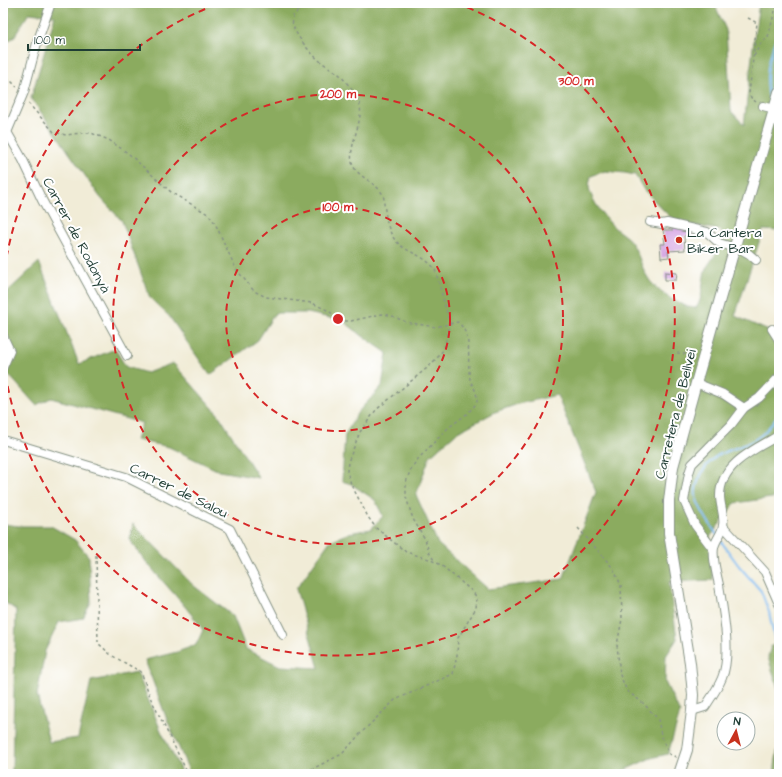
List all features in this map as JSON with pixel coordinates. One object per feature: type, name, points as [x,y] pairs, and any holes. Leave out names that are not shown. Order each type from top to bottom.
[{"type":"main road","name":"Carretera de Bellvei","points":[[679,774],[684,760],[692,712],[692,680],[669,533],[669,509],[674,467],[702,362],[770,128],[777,112],[778,94]]},
{"type":"street","points":[[3,142],[5,130],[24,92],[37,43],[51,3]]},
{"type":"street","points":[[763,106],[777,112]]},
{"type":"street","name":"Carrer de Rodonyà","points":[[5,130],[127,356]]},
{"type":"street","points":[[650,222],[662,224],[667,223],[707,232],[719,242],[729,246]]},
{"type":"street","points":[[742,250],[750,254],[756,260]]},
{"type":"street","points":[[772,330],[779,340]]},
{"type":"street","points":[[3,336],[10,351],[3,367]]},
{"type":"street","points":[[715,546],[695,525],[684,501],[692,464],[731,425],[744,408],[759,398],[777,380]]},
{"type":"street","points":[[696,383],[723,394],[744,408]]},
{"type":"street","points":[[692,712],[705,707],[722,678],[726,663],[724,620],[715,546],[723,526],[720,496],[725,475],[740,459],[776,437],[779,433]]},
{"type":"street","name":"Carrer de Salou","points":[[3,440],[126,477],[230,529],[284,635]]},
{"type":"street","points":[[723,526],[765,572],[779,604]]},
{"type":"path","points":[[314,3],[298,10],[293,16],[293,26],[306,48],[318,60],[339,74],[358,99],[360,104],[360,112],[352,149],[352,162],[355,170],[375,186],[383,195],[388,226],[394,239],[400,246],[421,256],[435,269],[450,324],[444,348],[440,355],[427,368],[376,410],[360,432],[348,462],[347,471],[368,518],[376,528],[406,552],[429,558],[441,564]]},
{"type":"path","points":[[753,58],[761,43],[768,37],[777,3]]},
{"type":"path","points":[[748,18],[757,23],[749,94],[752,99],[763,106]]},
{"type":"path","points":[[3,73],[18,87],[18,82]]},
{"type":"path","points":[[25,98],[54,132],[66,135],[81,132],[91,133],[109,140],[129,154],[172,193],[208,214],[215,223],[236,269],[254,291],[266,297],[312,303],[327,310],[343,321],[351,322],[382,314],[390,315],[406,322],[436,326],[458,322],[463,327],[467,336],[469,352],[468,369],[470,382],[476,393],[477,403],[468,413],[448,428],[417,460],[411,469],[406,482],[406,497],[413,520],[425,539],[429,552],[434,560],[441,564],[473,592],[477,598],[476,608],[458,638],[457,655],[453,674],[395,700],[342,754],[312,769],[315,774]]},
{"type":"path","points":[[678,353],[692,356],[702,362]]},
{"type":"path","points":[[578,528],[613,568],[621,585],[622,619],[617,645],[620,675],[627,691],[643,703],[658,719],[661,735],[669,754],[684,760]]},
{"type":"path","points":[[96,555],[98,643],[111,655],[141,672],[151,699],[188,774]]},
{"type":"green space","points":[[3,3],[714,3],[726,30],[731,111],[744,125],[759,3],[779,3],[779,231],[763,230],[735,316],[771,332],[779,328],[779,497],[735,503],[710,537],[713,580],[669,582],[677,639],[666,656],[665,682],[680,713],[668,754],[651,758],[616,774],[192,774],[189,771],[166,717],[145,660],[177,652],[196,645],[203,630],[138,552],[130,540],[133,524],[194,586],[233,616],[246,649],[280,666],[319,668],[296,589],[330,541],[349,533],[371,529],[383,516],[375,500],[351,484],[342,481],[345,435],[358,412],[382,386],[387,353],[343,321],[308,313],[275,313],[258,340],[210,375],[169,316],[150,298],[122,221],[100,197],[31,98],[55,16],[29,13],[14,37],[3,45]],"holes":[[[605,171],[635,175],[644,190],[669,216],[683,223],[719,230],[722,234],[721,244],[706,269],[699,304],[696,308],[676,302],[662,293],[651,283],[631,242],[617,230],[599,210],[590,193],[589,183],[591,176]],[[557,395],[596,492],[563,579],[488,589],[438,544],[416,495],[430,456],[456,433],[495,412],[518,404]]]},
{"type":"green space","points":[[39,262],[79,364],[115,349],[126,367],[147,373],[173,363],[218,414],[259,478],[219,471],[169,447],[136,440],[142,423],[51,398],[36,405],[7,373],[15,352],[3,325],[3,296]]},
{"type":"green space","points":[[3,524],[19,526],[51,526],[75,540],[89,557],[91,602],[83,618],[59,622],[45,651],[37,695],[49,742],[78,738],[91,681],[137,672],[161,731],[180,769],[180,774],[11,774],[16,610],[3,601]]},
{"type":"green space","points":[[779,643],[779,691],[768,657],[771,646]]},
{"type":"green space","points":[[779,691],[779,774],[774,774],[778,746]]},
{"type":"building","points":[[673,226],[693,231],[693,236],[684,236],[685,250],[668,251],[669,257],[661,258],[660,244],[665,244],[663,230],[673,230]]},
{"type":"building","points":[[665,272],[677,273],[676,280],[665,280]]},
{"type":"waterway","points":[[771,105],[767,85],[768,66],[779,29]]},
{"type":"waterway","points":[[776,119],[779,129]]},
{"type":"waterway","points":[[717,535],[703,513],[696,497],[699,479],[705,468],[712,460],[726,451],[751,442],[760,436],[771,425],[779,412]]},
{"type":"waterway","points":[[720,540],[739,566],[761,591],[769,612],[779,661]]},
{"type":"place","name":"La Cantera Biker Bar","points":[[679,240]]}]
